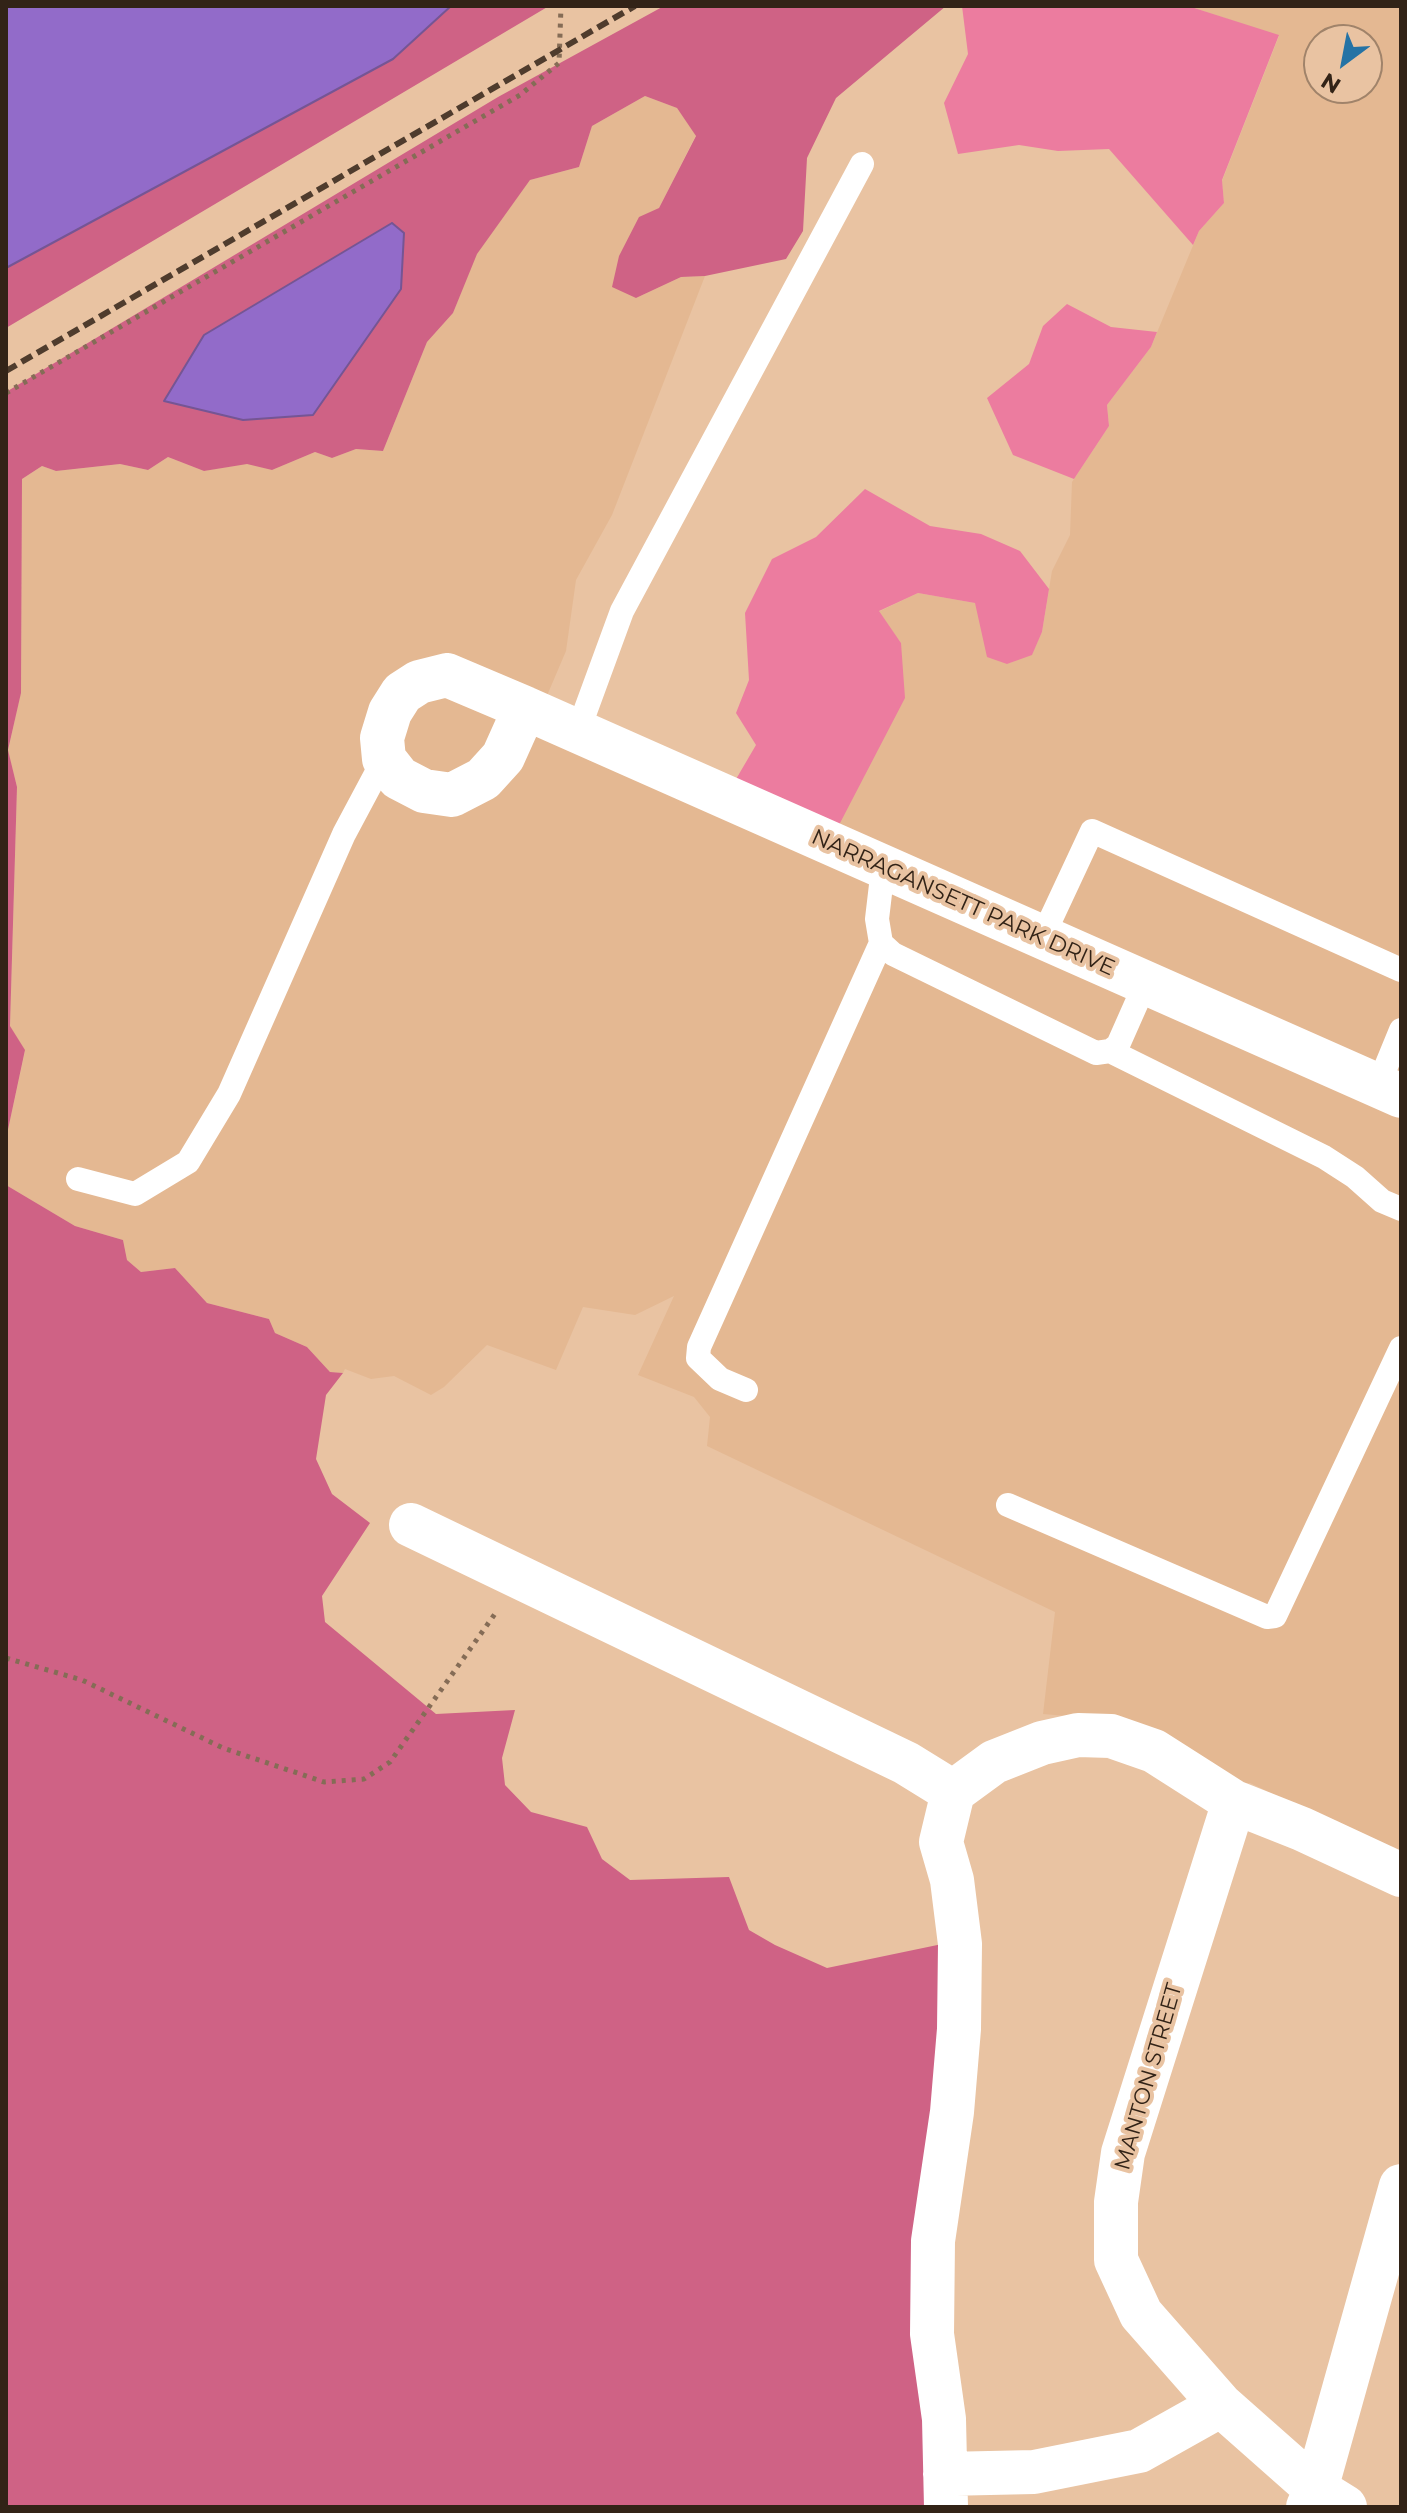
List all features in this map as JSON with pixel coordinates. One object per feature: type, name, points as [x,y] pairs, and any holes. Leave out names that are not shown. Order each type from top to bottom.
[{"type":"street","name":"NARRAGANSETT PARK DRIVE","points":[[384,759],[382,738],[390,712],[402,693],[419,682],[447,675],[1389,1091]]},
{"type":"street","points":[[384,759],[399,778],[424,791],[452,795],[483,779],[503,757],[525,708]]},
{"type":"street","points":[[411,1525],[906,1763],[953,1792]]},
{"type":"street","points":[[1221,2405],[1139,2451],[946,2491],[944,2419],[932,2334],[933,2241],[952,2112],[959,2029],[960,1944],[952,1880],[941,1842],[953,1792],[994,1762],[1042,1743],[1078,1735],[1111,1736],[1154,1751],[1234,1802],[1302,1829],[1401,1875]]},
{"type":"street","name":"MANTON STREET","points":[[1234,1802],[1123,2153],[1116,2202],[1116,2260],[1141,2314],[1221,2405],[1323,2501]]},
{"type":"street","points":[[1323,2501],[1401,2186]]},
{"type":"lane","points":[[578,731],[622,611],[862,164]]},
{"type":"lane","points":[[78,1179],[135,1194],[188,1162],[229,1094],[344,834],[384,759]]},
{"type":"lane","points":[[1042,938],[1092,831],[1401,970]]},
{"type":"lane","points":[[746,1390],[720,1379],[698,1358],[699,1347],[881,943],[877,919],[883,868]]},
{"type":"lane","points":[[881,943],[893,954],[1096,1053],[1110,1051],[1118,1045],[1145,984]]},
{"type":"lane","points":[[1389,1091],[1401,1030]]},
{"type":"lane","points":[[1110,1051],[1324,1157],[1355,1177],[1382,1201],[1401,1209]]},
{"type":"lane","points":[[1008,1505],[1267,1617],[1275,1616],[1401,1348]]},
{"type":"path","points":[[6,393],[520,95],[559,63],[561,6]]},
{"type":"path","points":[[6,1658],[82,1680],[223,1748],[324,1782],[364,1779],[390,1762],[520,1579]]},
{"type":"shaded area","points":[[6,6],[451,6],[393,59],[6,268]]},
{"type":"shaded area","points":[[451,6],[549,6],[6,328],[6,268],[393,59]]},
{"type":"shaded area","points":[[664,6],[946,6],[836,98],[807,158],[803,231],[786,259],[705,276],[681,277],[636,298],[612,287],[619,256],[639,217],[659,208],[696,136],[677,108],[645,96],[592,126],[579,167],[530,180],[477,254],[453,313],[427,342],[383,451],[356,449],[332,458],[315,452],[272,470],[247,464],[204,471],[168,457],[148,470],[120,464],[56,471],[42,466],[22,479],[21,693],[8,750],[17,787],[10,1026],[25,1050],[6,1139],[6,392],[498,97]]},
{"type":"shaded area","points":[[962,6],[1188,6],[1279,35],[1222,180],[1224,203],[1199,231],[1193,245],[1109,149],[1058,151],[1019,145],[958,154],[944,103],[968,54]]},
{"type":"shaded area","points":[[1188,6],[1401,6],[1401,1855],[1250,1783],[1225,1784],[1091,1718],[1043,1714],[1055,1612],[707,1446],[710,1417],[694,1397],[638,1375],[674,1296],[635,1315],[583,1307],[556,1370],[487,1345],[444,1387],[431,1395],[394,1376],[371,1379],[345,1369],[343,1373],[330,1372],[307,1347],[275,1333],[269,1319],[207,1303],[175,1268],[141,1272],[127,1260],[123,1240],[75,1226],[6,1185],[6,1139],[25,1051],[10,1027],[17,787],[8,751],[21,692],[22,479],[42,466],[56,471],[120,464],[148,470],[168,457],[204,471],[247,463],[272,470],[315,452],[332,458],[356,449],[383,451],[427,342],[453,313],[476,254],[530,180],[579,167],[592,126],[645,96],[677,108],[696,135],[659,208],[636,298],[681,277],[705,276],[612,515],[576,580],[566,651],[543,705],[828,827],[901,643],[878,612],[918,593],[975,603],[1007,664],[1032,654],[1042,632],[1052,571],[1070,535],[1072,482],[1109,426],[1107,405],[1151,347],[1199,231],[1224,203],[1222,181],[1279,36]]},
{"type":"shaded area","points":[[392,223],[404,233],[401,289],[313,415],[243,420],[164,401],[204,335]]},
{"type":"shaded area","points":[[1067,304],[1111,327],[1157,332],[1151,347],[1107,405],[1109,426],[1074,479],[1013,455],[987,398],[1029,364],[1043,326]]},
{"type":"shaded area","points":[[865,489],[930,526],[981,534],[1020,551],[1049,589],[1042,632],[1032,655],[1007,664],[987,657],[975,603],[918,593],[879,611],[901,643],[905,698],[839,825],[732,786],[756,745],[736,713],[749,680],[745,613],[772,559],[816,537]]},
{"type":"shaded area","points":[[6,1185],[75,1226],[123,1240],[127,1260],[141,1272],[175,1268],[207,1303],[269,1319],[275,1333],[307,1347],[330,1372],[343,1373],[326,1395],[316,1459],[332,1494],[370,1523],[322,1596],[325,1622],[436,1714],[515,1710],[502,1758],[505,1785],[531,1812],[587,1827],[602,1859],[630,1880],[729,1877],[749,1930],[827,1968],[947,1943],[946,2507],[6,2507]]},
{"type":"railway","points":[[6,371],[635,6]]}]
